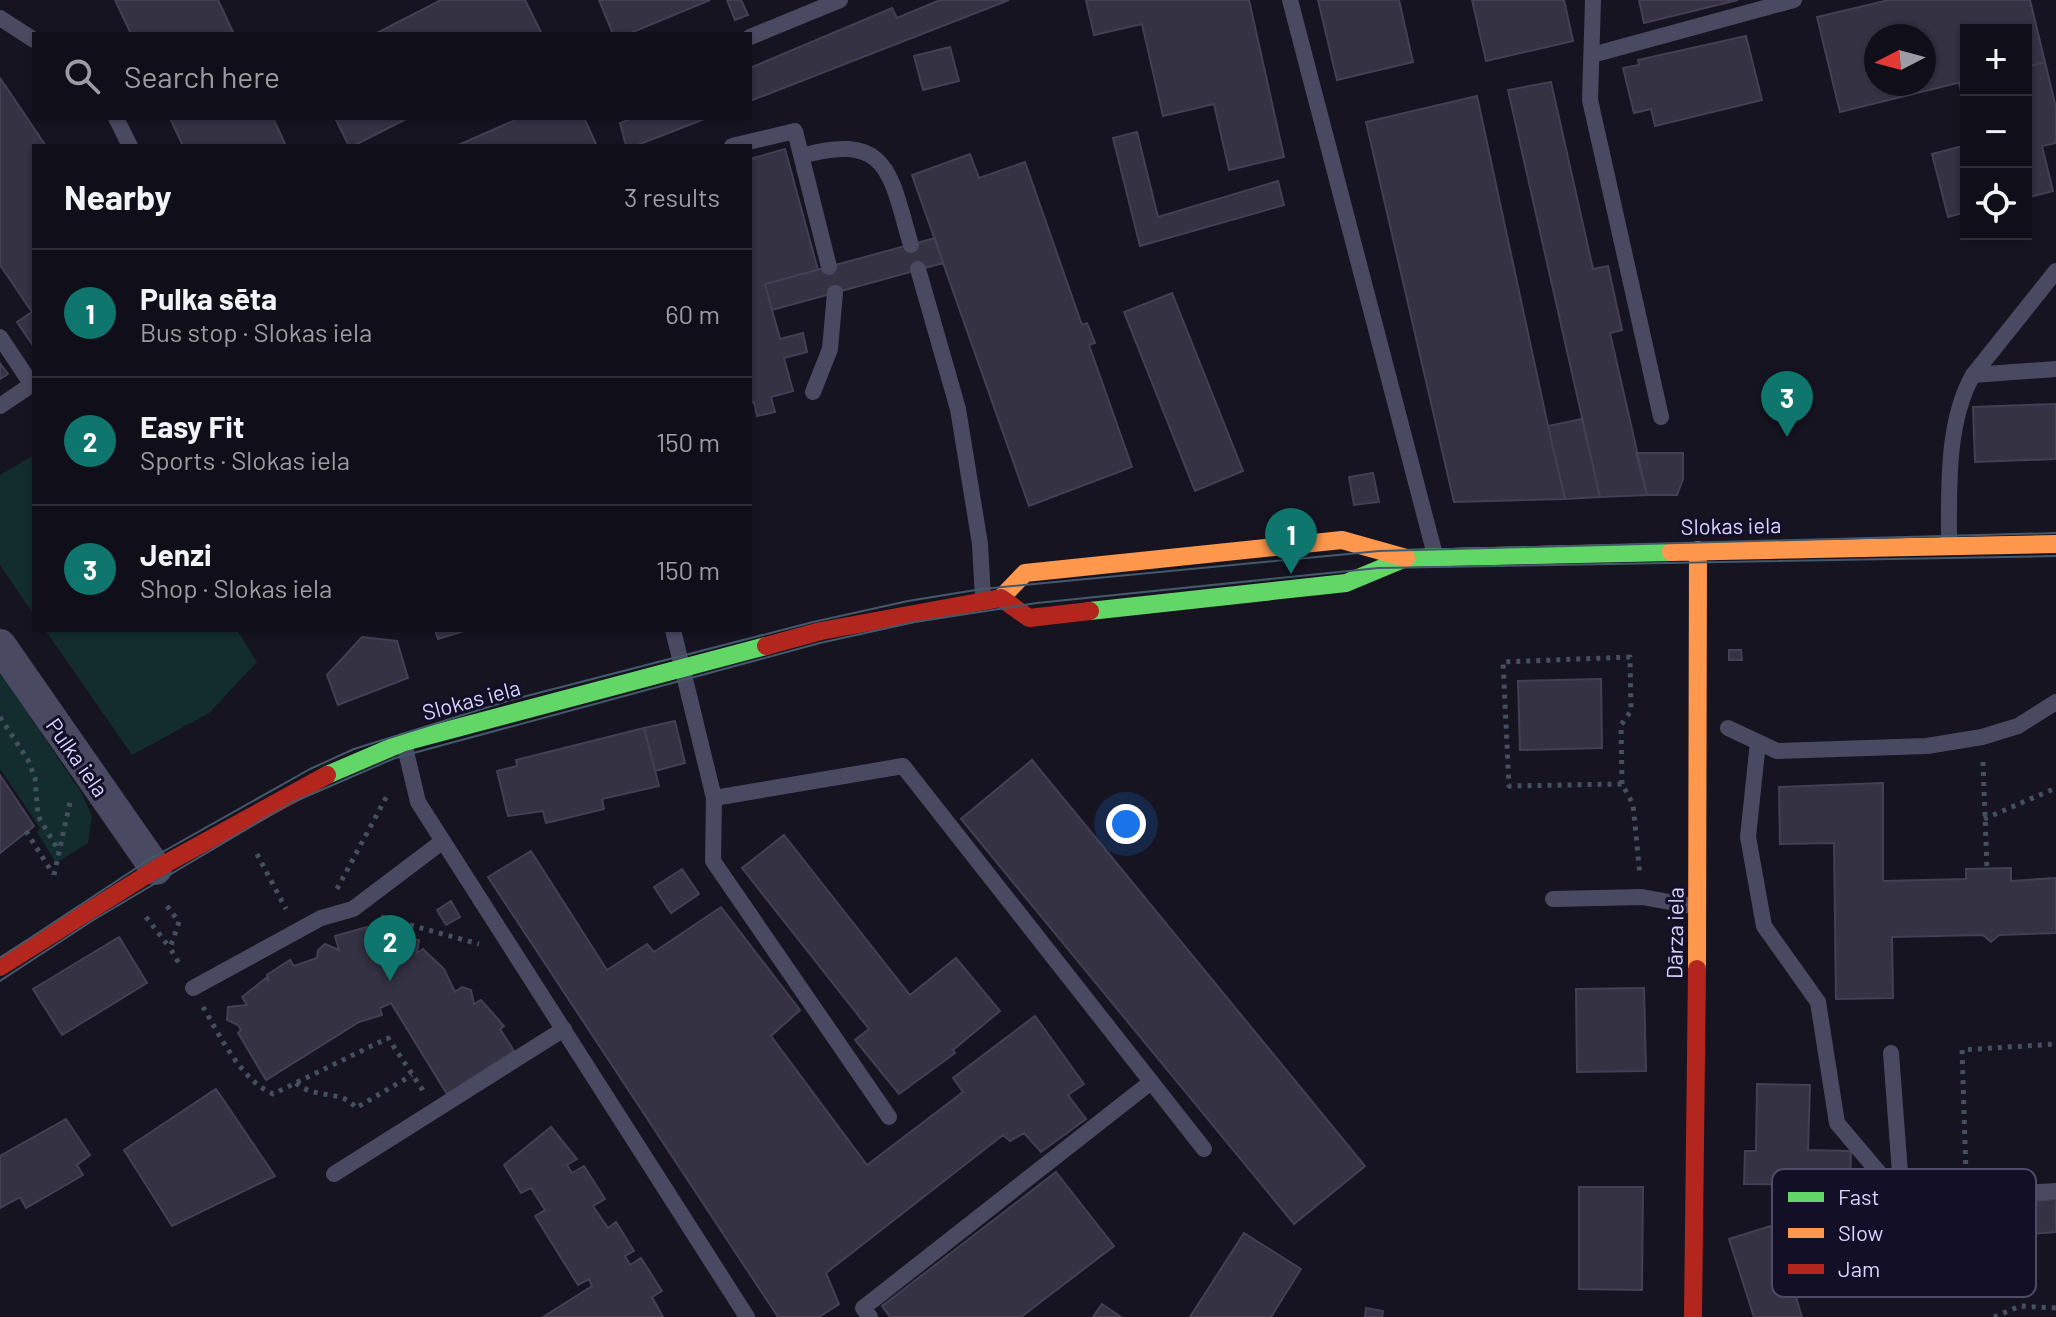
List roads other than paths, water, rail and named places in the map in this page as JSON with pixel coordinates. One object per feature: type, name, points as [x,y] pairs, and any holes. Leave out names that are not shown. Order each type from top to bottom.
[{"type":"street","name":"Slokas iela","points":[[2,967],[159,884],[311,782],[404,742],[821,631],[992,599],[1025,573],[1342,540],[1406,558]]},
{"type":"street","name":"Slokas iela","points":[[992,599],[1029,618],[1346,583],[1406,558],[2056,544]]},
{"type":"street","name":"Dārza iela","points":[[1693,1317],[1698,550]]},
{"type":"street","name":"Pulka iela","points":[[0,645],[159,884]]},
{"type":"lane","points":[[752,36],[840,0]]},
{"type":"lane","points":[[1290,0],[1435,556]]},
{"type":"lane","points":[[1593,0],[1590,100],[1661,417]]},
{"type":"lane","points":[[1592,55],[1794,0]]},
{"type":"lane","points":[[0,18],[32,39]]},
{"type":"lane","points":[[117,120],[129,144]]},
{"type":"lane","points":[[740,144],[795,131],[829,267]]},
{"type":"lane","points":[[801,156],[831,147],[861,149],[889,169],[911,245]]},
{"type":"lane","points":[[918,269],[958,409],[992,599]]},
{"type":"lane","points":[[1949,546],[1952,469],[1960,397],[1973,375],[2056,271]]},
{"type":"lane","points":[[813,392],[830,349],[835,293]]},
{"type":"lane","points":[[0,337],[32,383]]},
{"type":"lane","points":[[1973,375],[2056,369]]},
{"type":"lane","points":[[0,406],[32,385]]},
{"type":"lane","points":[[674,632],[714,798],[713,861],[889,1117]]},
{"type":"lane","points":[[1728,728],[1777,751],[1927,746],[1982,737],[2018,726],[2056,702]]},
{"type":"lane","points":[[404,742],[418,802],[747,1317]]},
{"type":"lane","points":[[1758,742],[1748,837],[1764,926],[1818,1002],[1837,1123],[1876,1169]]},
{"type":"lane","points":[[714,798],[903,766],[1204,1149]]},
{"type":"lane","points":[[193,988],[321,918],[353,909],[443,841]]},
{"type":"lane","points":[[1553,899],[1642,897],[1698,907]]},
{"type":"lane","points":[[334,1174],[564,1029]]},
{"type":"lane","points":[[1891,1053],[1900,1169]]},
{"type":"lane","points":[[870,1317],[863,1308],[1151,1082]]},
{"type":"lane","points":[[2036,1192],[2056,1191]]},
{"type":"tram line","points":[[0,958],[150,859],[310,769],[354,749],[511,700],[813,622],[908,601],[982,589],[1379,551],[2056,533]]},
{"type":"tram line","points":[[0,981],[95,919],[289,804],[395,758],[820,643],[915,622],[1037,603],[1378,568],[2056,556]]},
{"type":"place","name":"Jenzi","points":[[1787,437]]},
{"type":"place","name":"Pulka sēta","points":[[1291,574]]},
{"type":"place","name":"Easy Fit","points":[[390,981]]}]
